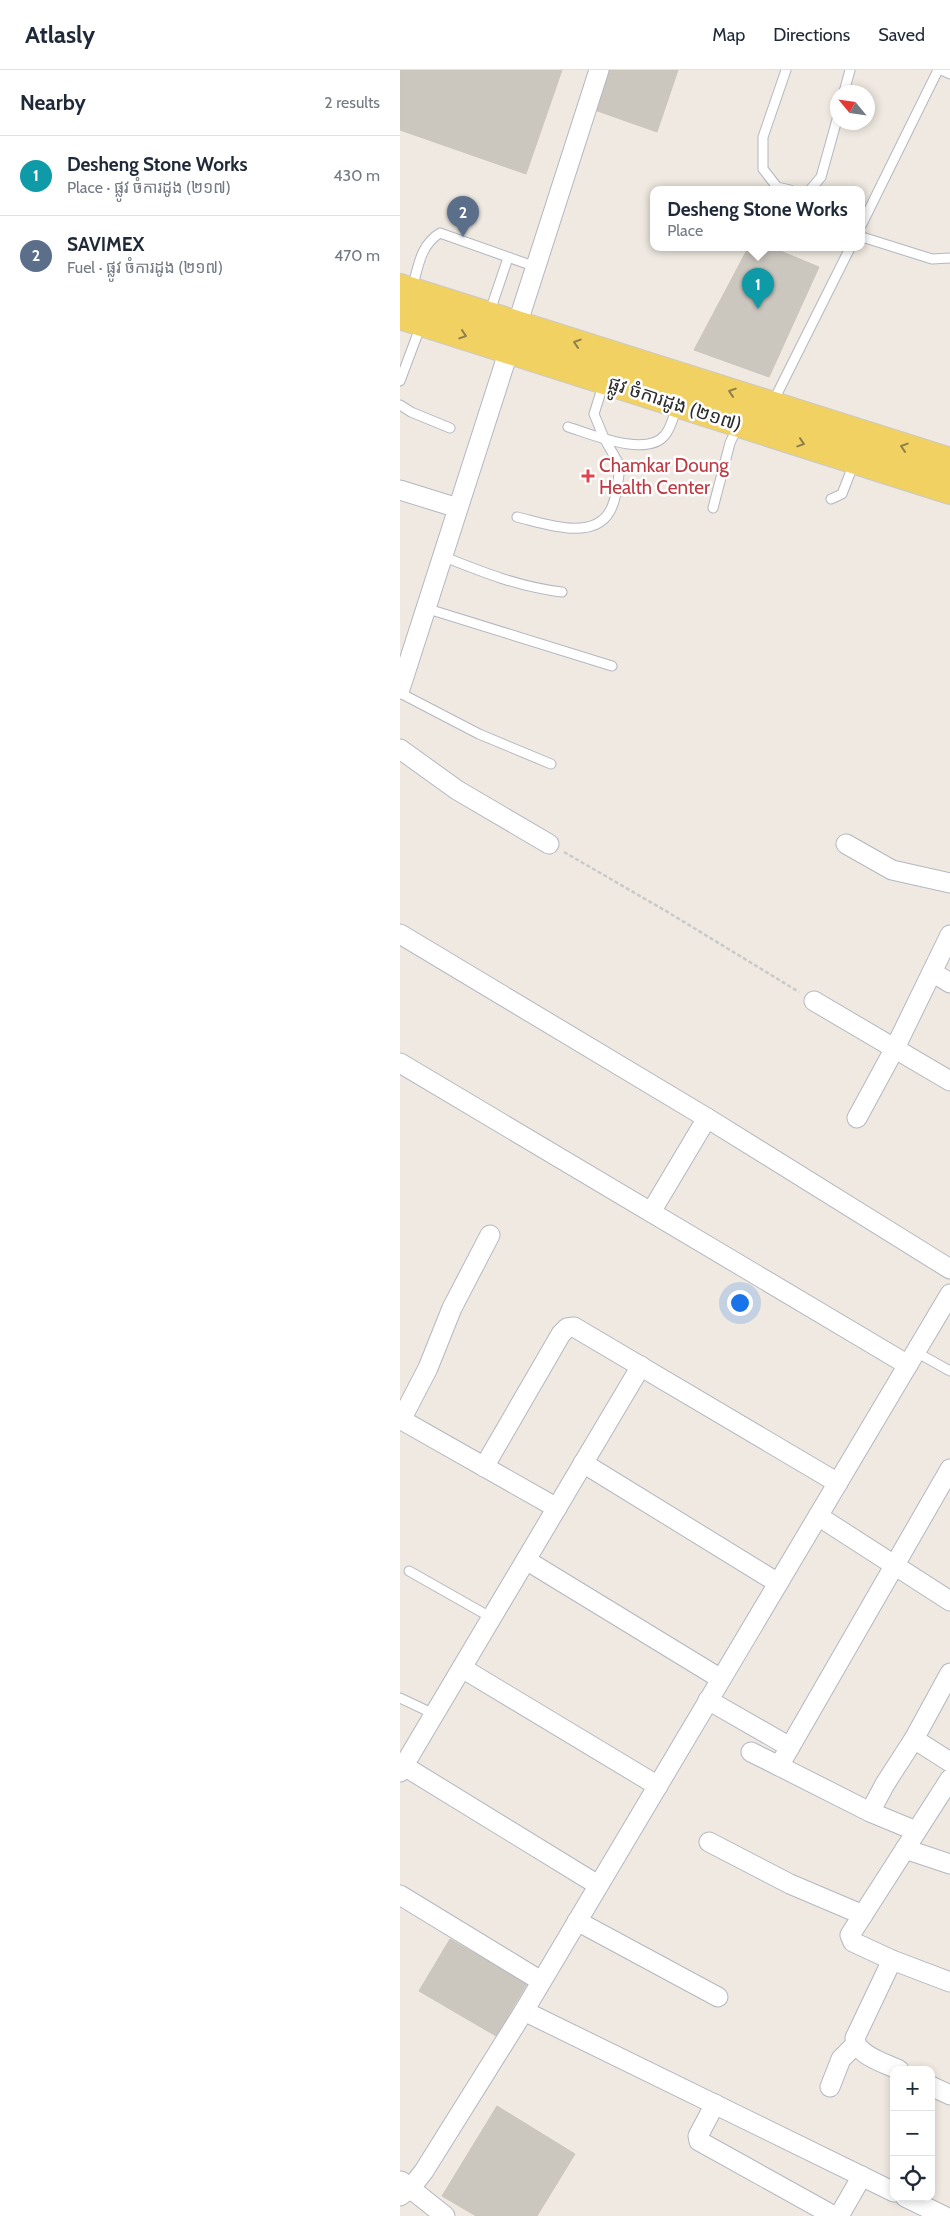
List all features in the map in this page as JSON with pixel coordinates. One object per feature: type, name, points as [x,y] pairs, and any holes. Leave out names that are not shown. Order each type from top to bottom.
[{"type":"main road","name":"ផ្លូវ ចំការដូង (២១៧)","points":[[409,304],[508,349],[678,404],[762,419],[950,462]]},
{"type":"main road","name":"ផ្លូវ ចំការដូង (២១៧)","points":[[409,304],[488,315],[517,324],[762,419],[856,460],[950,490]]},
{"type":"street","points":[[400,689],[599,70]]},
{"type":"street","points":[[400,490],[458,508]]},
{"type":"street","points":[[400,749],[457,790],[549,844]]},
{"type":"street","points":[[846,844],[892,870],[950,883]]},
{"type":"street","points":[[400,934],[707,1118],[950,1269]]},
{"type":"street","points":[[857,1118],[895,1048],[950,935]]},
{"type":"street","points":[[932,972],[950,983]]},
{"type":"street","points":[[814,1001],[950,1081]]},
{"type":"street","points":[[400,1063],[651,1212],[912,1359]]},
{"type":"street","points":[[651,1212],[707,1118]]},
{"type":"street","points":[[490,1235],[452,1308],[428,1368],[401,1419],[557,1508]]},
{"type":"street","points":[[445,2216],[403,2188],[424,2171],[524,2011],[950,1294]]},
{"type":"street","points":[[484,1466],[561,1334],[567,1328],[574,1327],[838,1483]]},
{"type":"street","points":[[598,1885],[402,1769],[641,1366]]},
{"type":"street","points":[[583,1463],[778,1583]]},
{"type":"street","points":[[779,1766],[950,1469]]},
{"type":"street","points":[[818,1516],[894,1567],[950,1601]]},
{"type":"street","points":[[526,1560],[721,1679]]},
{"type":"street","points":[[462,1668],[658,1786]]},
{"type":"street","points":[[870,1812],[889,1777],[914,1740],[950,1673]]},
{"type":"street","points":[[708,1700],[790,1747]]},
{"type":"street","points":[[914,1740],[950,1762]]},
{"type":"street","points":[[752,1752],[870,1812],[916,1831]]},
{"type":"street","points":[[950,1779],[850,1935],[853,1942],[892,1960],[950,1982]]},
{"type":"street","points":[[708,1842],[790,1884],[862,1915]]},
{"type":"street","points":[[905,1848],[950,1864]]},
{"type":"street","points":[[400,1895],[541,1981]]},
{"type":"street","points":[[577,1921],[718,1997]]},
{"type":"street","points":[[891,2066],[860,2051],[855,2045],[855,2038],[892,1960]]},
{"type":"street","points":[[524,2011],[890,2190]]},
{"type":"street","points":[[830,2087],[841,2060],[855,2045]]},
{"type":"street","points":[[935,2088],[950,2095]]},
{"type":"street","points":[[715,2104],[698,2136],[699,2141],[834,2216]]},
{"type":"street","points":[[839,2216],[862,2176]]},
{"type":"street","points":[[913,2201],[944,2216]]},
{"type":"lane","points":[[777,186],[762,169],[763,137],[786,70]]},
{"type":"lane","points":[[846,85],[850,70]]},
{"type":"lane","points":[[865,218],[940,70],[950,74]]},
{"type":"lane","points":[[813,186],[821,177],[834,130]]},
{"type":"lane","points":[[400,380],[409,304],[421,255],[430,239],[440,234],[536,267]]},
{"type":"lane","points":[[865,238],[932,259],[950,258]]},
{"type":"lane","points":[[713,508],[730,442],[762,419],[848,251]]},
{"type":"lane","points":[[488,315],[508,258]]},
{"type":"lane","points":[[516,518],[572,530],[597,524],[610,512],[616,494],[620,466],[604,438],[594,414],[604,380]]},
{"type":"lane","points":[[568,428],[638,446],[655,443],[666,435],[678,404]]},
{"type":"lane","points":[[400,405],[411,412],[450,428]]},
{"type":"lane","points":[[831,499],[842,494],[856,460]]},
{"type":"lane","points":[[442,556],[495,577],[537,589],[562,592]]},
{"type":"lane","points":[[426,608],[612,666]]},
{"type":"lane","points":[[400,693],[479,734],[551,764]]},
{"type":"lane","points":[[912,1359],[950,1371]]},
{"type":"lane","points":[[409,1571],[492,1618]]},
{"type":"lane","points":[[400,1698],[434,1714]]},
{"type":"path","points":[[549,844],[666,911],[814,1001]]},
{"type":"building","points":[[400,70],[562,70],[526,174],[400,130]]},
{"type":"building","points":[[602,70],[678,70],[657,132],[589,108]]},
{"type":"building","points":[[746,251],[780,251],[819,267],[769,377],[694,350]]},
{"type":"building","points":[[450,1939],[527,1984],[496,2036],[419,1991]]},
{"type":"building","points":[[497,2106],[575,2154],[537,2216],[476,2216],[442,2196]]},
{"type":"place","name":"SAVIMEX","points":[[463,237]]},
{"type":"place","name":"Desheng Stone Works","points":[[758,309]]},
{"type":"place","name":"Chamkar Doung Health Center","points":[[588,476]]}]
